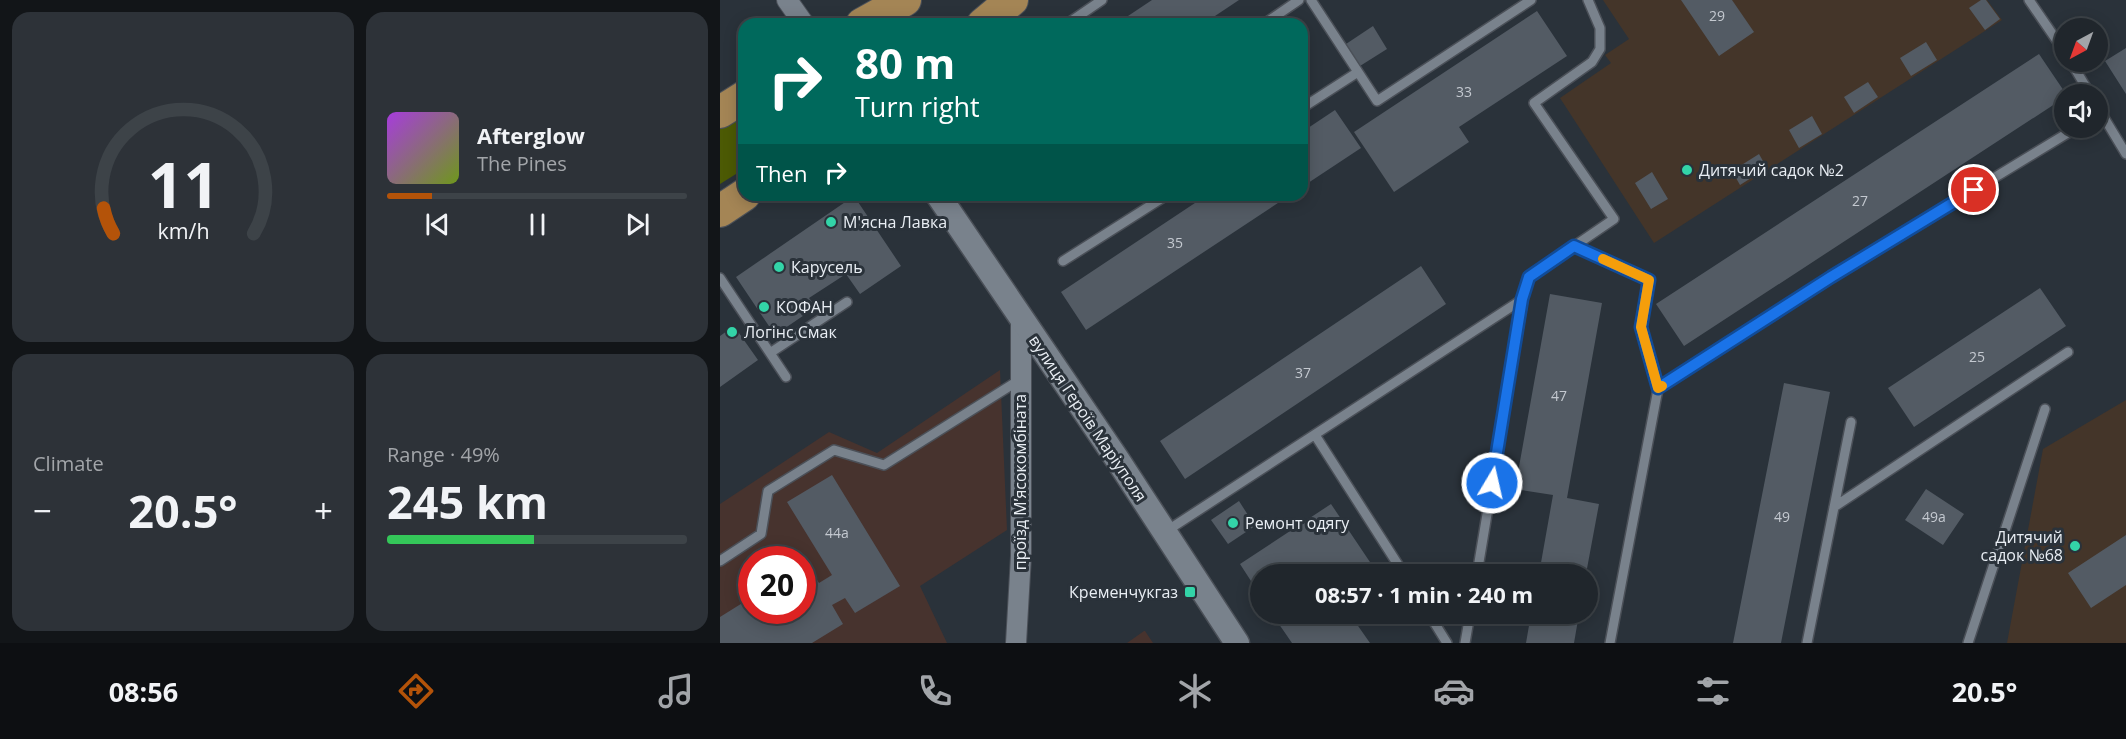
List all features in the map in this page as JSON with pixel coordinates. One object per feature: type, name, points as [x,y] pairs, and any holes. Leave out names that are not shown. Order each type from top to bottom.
[{"type":"highway","points":[[873,18],[905,0]]},
{"type":"highway","points":[[990,18],[1012,0]]},
{"type":"highway","points":[[720,112],[738,101]]},
{"type":"highway","points":[[720,211],[738,199]]},
{"type":"street","points":[[787,0],[800,18]]},
{"type":"street","name":"вулиця Героїв Маріуполя","points":[[942,201],[1166,532],[1237,643]]},
{"type":"street","name":"проїзд Мʼясокомбіната","points":[[1016,643],[1021,556],[1022,321]]},
{"type":"lane","points":[[1076,18],[1102,0]]},
{"type":"lane","points":[[1273,18],[1299,0]]},
{"type":"lane","points":[[1311,0],[1377,101],[1531,0]]},
{"type":"lane","points":[[1478,564],[1522,299],[1529,277],[1614,219],[1534,103],[1592,62],[1600,49],[1600,28],[1588,0]]},
{"type":"lane","points":[[2029,0],[2054,36]]},
{"type":"lane","points":[[1308,104],[1358,72]]},
{"type":"lane","points":[[2108,126],[2126,154]]},
{"type":"lane","points":[[1658,388],[1831,277],[2060,138]]},
{"type":"lane","points":[[1063,261],[1158,201]]},
{"type":"lane","points":[[1574,246],[1649,280],[1641,327],[1658,388],[1610,643]]},
{"type":"lane","points":[[720,278],[786,377]]},
{"type":"lane","points":[[1166,532],[1522,299]]},
{"type":"lane","points":[[770,353],[847,302]]},
{"type":"lane","points":[[1834,507],[2068,352]]},
{"type":"lane","points":[[720,561],[761,534],[768,491],[834,450],[884,465],[1021,379]]},
{"type":"lane","points":[[1968,643],[2045,409]]},
{"type":"lane","points":[[1806,643],[1851,422]]},
{"type":"lane","points":[[1315,435],[1398,564]]},
{"type":"lane","points":[[1435,624],[1447,643]]},
{"type":"lane","points":[[1465,643],[1468,624]]},
{"type":"shaded area","name":"Дитячий садок №2","points":[[1603,0],[1987,0],[2002,20],[1654,243],[1560,98],[1611,63],[1605,55],[1629,39]]},
{"type":"shaded area","points":[[1000,370],[1007,530],[920,586],[947,643],[720,643],[720,504],[829,432],[877,453]]},
{"type":"shaded area","name":"Дитячий садок №68","points":[[2126,400],[2126,643],[2007,643],[2043,449]]},
{"type":"shaded area","name":"Кременчукгаз","points":[[1144,631],[1153,643],[1127,643]]},
{"type":"green space","points":[[738,117],[738,173],[720,184],[720,129]]},
{"type":"building","points":[[1152,0],[1239,0],[1212,18],[1125,18]]},
{"type":"building","points":[[1681,0],[1732,0],[1754,32],[1719,56]]},
{"type":"building","points":[[1981,0],[1986,0],[2000,19],[1985,30],[1969,8]]},
{"type":"building","points":[[1537,11],[1567,56],[1459,127],[1469,142],[1394,192],[1354,132]]},
{"type":"building","points":[[1373,26],[1387,49],[1360,66],[1346,44]]},
{"type":"building","points":[[1926,42],[1937,60],[1911,76],[1900,58]]},
{"type":"building","points":[[2126,48],[2126,94],[2108,66],[2108,59]]},
{"type":"building","points":[[2039,54],[2059,84],[2054,84],[2054,105],[1684,346],[1656,304]]},
{"type":"building","points":[[1868,82],[1878,97],[1854,113],[1844,97]]},
{"type":"building","points":[[1335,110],[1361,148],[1308,183],[1308,128]]},
{"type":"building","points":[[1812,116],[1822,134],[1799,148],[1789,130]]},
{"type":"building","points":[[1759,154],[1767,168],[1740,185],[1732,171]]},
{"type":"building","points":[[1652,172],[1668,199],[1651,209],[1635,183]]},
{"type":"building","points":[[847,201],[857,201],[901,266],[860,294],[846,274],[809,298],[816,307],[775,335],[736,277]]},
{"type":"building","points":[[1198,201],[1281,201],[1086,330],[1061,292]]},
{"type":"building","points":[[1421,266],[1446,304],[1185,479],[1160,441]]},
{"type":"building","points":[[2040,288],[2066,326],[1914,427],[1888,388]]},
{"type":"building","points":[[1550,294],[1602,303],[1567,498],[1599,504],[1588,564],[1541,564],[1553,495],[1515,489]]},
{"type":"building","points":[[734,326],[758,360],[720,387],[720,336]]},
{"type":"building","points":[[1784,383],[1830,392],[1781,643],[1733,643]]},
{"type":"building","points":[[832,475],[900,586],[855,613],[845,598],[832,605],[843,624],[812,643],[720,643],[720,617],[738,606],[738,624],[816,624],[816,578],[819,583],[832,575],[787,502]]},
{"type":"building","points":[[1926,489],[1964,514],[1943,545],[1905,520]]},
{"type":"building","name":"Ремонт одягу","points":[[1239,501],[1255,526],[1228,544],[1211,520]]},
{"type":"building","points":[[1331,504],[1371,564],[1250,564],[1250,580],[1240,564]]},
{"type":"building","points":[[2126,535],[2126,585],[2091,608],[2068,573]]},
{"type":"building","points":[[1279,624],[1357,624],[1370,643],[1292,643]]},
{"type":"building","points":[[1529,624],[1577,624],[1574,643],[1526,643]]},
{"type":"slow traffic","points":[[1603,259],[1649,280],[1641,327],[1658,388],[1662,386]]},
{"type":"place","name":"Дитячий садок №2","points":[[1687,170]]},
{"type":"place","name":"М'ясна Лавка","points":[[831,222]]},
{"type":"place","name":"Карусель","points":[[779,267]]},
{"type":"place","name":"КОФАН","points":[[764,307]]},
{"type":"place","name":"Логінс Смак","points":[[732,332]]},
{"type":"place","name":"Ремонт одягу","points":[[1233,523]]},
{"type":"place","name":"Дитячий садок №68","points":[[2075,546]]},
{"type":"place","name":"Кременчукгаз","points":[[1190,592]]},
{"type":"route","points":[[1492,483],[1522,299],[1529,277],[1574,246],[1649,280],[1641,327],[1658,388],[1831,277],[1974,190]]}]
